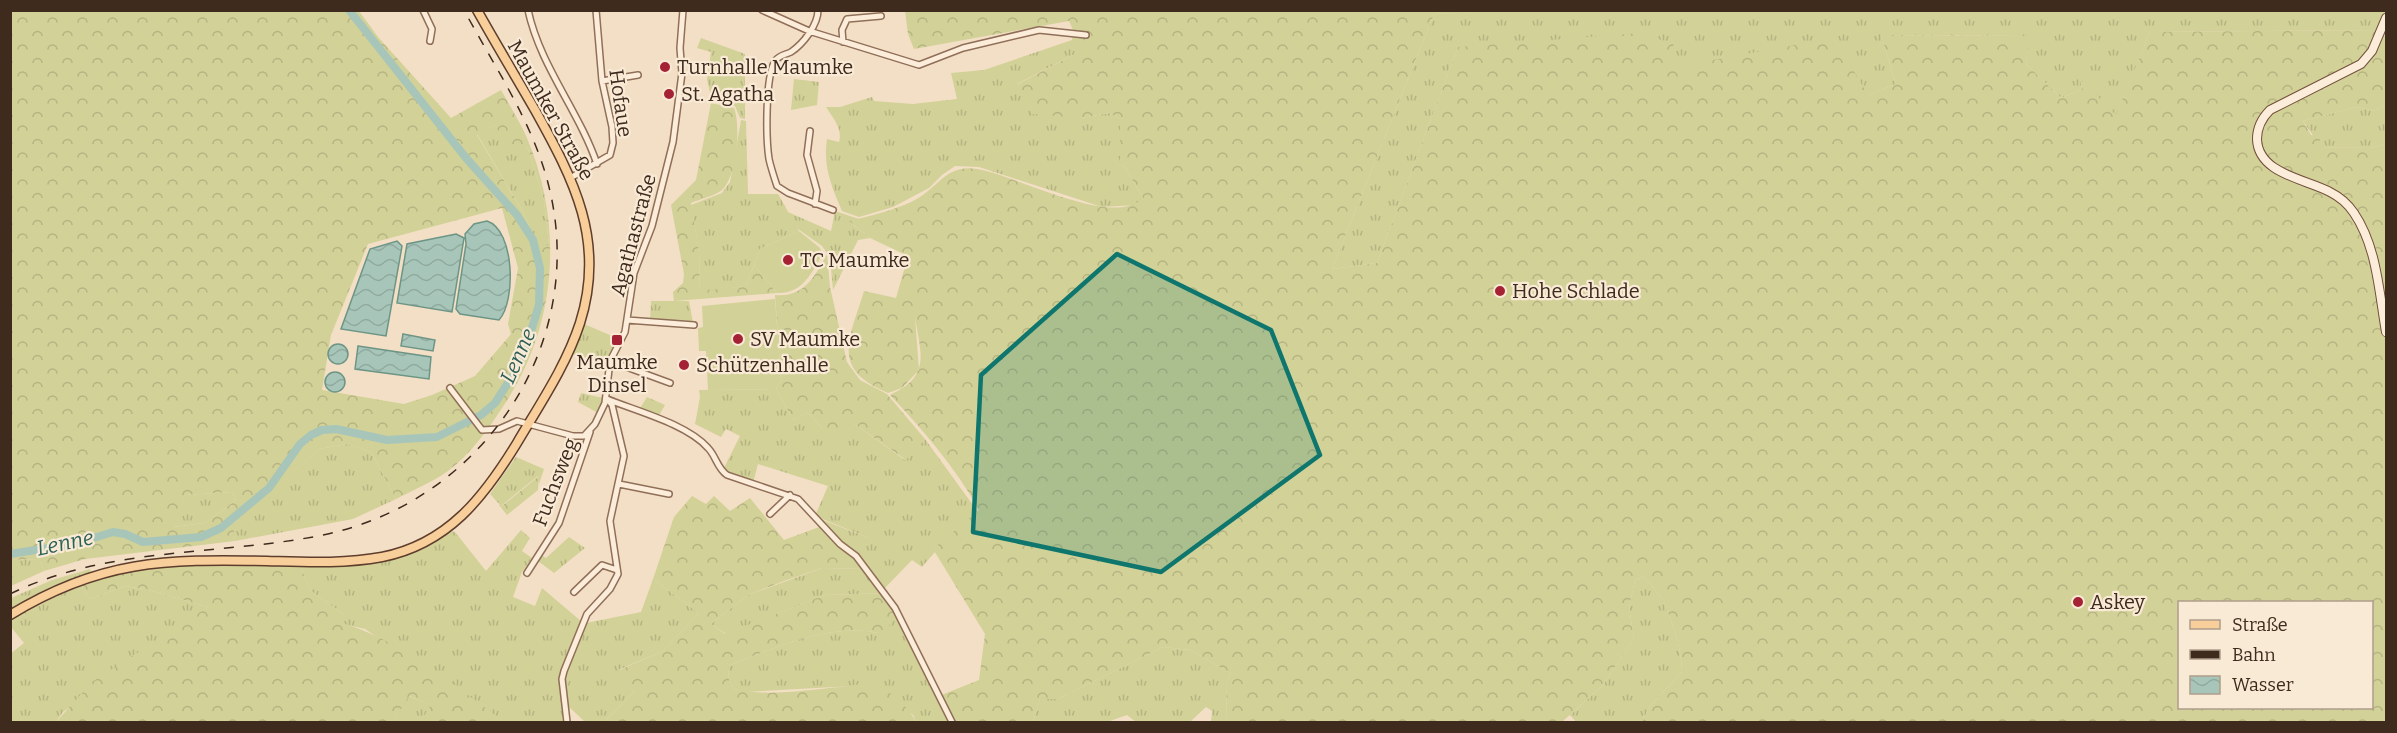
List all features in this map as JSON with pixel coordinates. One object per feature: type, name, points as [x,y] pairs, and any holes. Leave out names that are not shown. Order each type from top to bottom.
[{"type":"main road","name":"Maumker Straße","points":[[10,615],[60,588],[96,573],[164,561],[331,562],[381,557],[410,549],[439,534],[462,518],[487,490],[568,355],[581,321],[590,263],[588,235],[572,177],[477,10]]},
{"type":"main road","points":[[2386,18],[2372,51],[2361,63],[2270,110],[2262,120],[2257,140],[2261,154],[2273,167],[2332,193],[2354,214],[2371,250],[2386,332]]},
{"type":"street","points":[[423,10],[432,29],[430,41]]},
{"type":"street","points":[[528,10],[543,54],[584,129],[597,164]]},
{"type":"street","name":"Hofaue","points":[[572,177],[610,155],[613,143],[602,81],[596,10]]},
{"type":"street","name":"Agathastraße","points":[[590,432],[607,399],[610,361],[625,332],[634,273],[655,219],[673,142],[682,73],[680,48],[682,10]]},
{"type":"street","points":[[762,10],[809,32],[919,64],[963,48],[1039,30],[1086,34]]},
{"type":"street","points":[[818,10],[817,23],[792,51],[778,57],[773,64],[767,137],[769,161],[777,186],[788,194],[833,210]]},
{"type":"street","points":[[843,42],[842,30],[847,19],[881,16]]},
{"type":"street","points":[[602,81],[638,75]]},
{"type":"street","points":[[810,131],[807,155],[808,166],[817,191],[815,204]]},
{"type":"street","points":[[627,320],[694,325]]},
{"type":"street","points":[[610,361],[670,382]]},
{"type":"street","points":[[450,388],[482,430],[492,431],[512,422],[529,423],[573,436],[584,436],[590,432]]},
{"type":"street","points":[[567,723],[563,675],[586,617],[614,582],[617,570],[610,529],[624,452],[612,405],[607,399]]},
{"type":"street","points":[[607,399],[688,433],[708,448],[727,475],[790,495],[805,505],[825,528],[856,556],[895,608],[952,723]]},
{"type":"street","name":"Fuchsweg","points":[[527,573],[559,523],[590,432]]},
{"type":"street","points":[[619,484],[669,494]]},
{"type":"street","points":[[770,514],[790,495]]},
{"type":"street","points":[[574,592],[602,565],[617,570]]},
{"type":"highlighted area","points":[[1117,254],[1271,330],[1320,455],[1161,572],[973,532],[981,375]]},
{"type":"green space","points":[[1520,10],[2386,11],[2386,30],[2150,32],[2116,116],[2081,82],[2082,89],[2061,98],[2026,64],[2028,36],[1881,35],[1896,84],[1868,95],[1680,66],[1458,47],[1377,263],[1332,269],[1434,14]]},
{"type":"green space","points":[[11,11],[359,11],[378,37],[451,118],[501,90],[527,138],[539,171],[546,206],[550,240],[549,275],[544,309],[535,342],[522,374],[492,423],[464,457],[442,475],[396,499],[371,452],[347,444],[319,449],[233,524],[235,541],[85,559],[44,571],[39,559],[11,560]],"holes":[[[495,125],[508,150],[527,146],[544,200],[549,245],[537,245],[523,212],[477,135]],[[502,208],[518,268],[508,324],[511,334],[475,376],[432,395],[404,404],[322,390],[331,335],[368,244]],[[232,492],[236,500],[205,523],[173,527],[185,495]]]},
{"type":"green space","points":[[905,11],[1520,11],[1434,14],[1332,269],[1377,263],[1458,47],[1641,33],[1673,44],[1680,66],[1834,38],[1868,95],[1896,84],[1881,35],[2029,36],[2026,64],[2061,98],[2082,89],[2081,80],[2116,115],[2150,32],[2386,30],[2386,104],[2374,111],[2357,107],[2303,121],[2311,135],[2319,136],[2321,147],[2370,148],[2386,144],[2386,722],[1642,722],[1650,706],[1682,672],[1679,648],[1671,620],[1659,595],[1643,577],[1635,580],[1629,608],[1634,638],[1603,685],[1562,722],[1226,722],[1227,680],[1231,674],[1191,650],[1163,647],[1058,699],[1040,699],[1033,722],[953,722],[939,696],[979,680],[985,634],[933,549],[979,510],[960,479],[938,450],[890,395],[903,388],[918,371],[902,388],[888,393],[869,384],[857,374],[851,363],[850,338],[864,291],[896,298],[908,256],[870,238],[849,221],[888,211],[911,202],[949,174],[966,168],[994,173],[1088,204],[1110,207],[1129,206],[1143,198],[1125,167],[1120,165],[1120,119],[1109,113],[1081,118],[1032,114],[1016,85],[1075,54],[1089,33],[1073,30],[1069,21],[914,49],[908,34]],"holes":[[[915,317],[921,353],[919,368]]]},
{"type":"green space","points":[[1073,35],[1088,37],[1075,54],[1017,84],[1081,118],[1109,113],[1120,119],[1120,165],[1125,167],[1143,198],[1137,205],[1102,207],[979,167],[955,166],[929,188],[893,207],[859,217],[842,211],[831,184],[826,158],[827,139],[839,142],[840,133],[826,107],[840,107],[872,97],[874,101],[913,104],[957,99],[951,73],[984,70],[1072,40]]},
{"type":"green space","points":[[701,38],[745,54],[745,119],[740,118],[735,106],[712,102],[707,79],[711,52],[697,48]]},
{"type":"green space","points":[[794,79],[819,82],[817,105],[791,110]]},
{"type":"green space","points":[[711,103],[734,108],[737,138],[734,163],[727,183],[719,192],[691,203],[699,252],[700,291],[746,286],[754,265],[777,293],[674,301],[673,292],[683,283],[684,274],[671,205],[696,180]]},
{"type":"green space","points":[[2386,104],[2386,144],[2370,148],[2321,147],[2303,121],[2357,107],[2374,111]]},
{"type":"green space","points":[[741,120],[746,121],[748,194],[778,194],[799,231],[760,249],[746,286],[700,292],[699,252],[691,205],[722,193],[730,182]]},
{"type":"green space","points":[[495,125],[527,146],[544,200],[549,245],[537,245],[523,212],[477,134]]},
{"type":"green space","points":[[835,211],[859,219],[850,222],[870,238],[858,240],[833,290],[830,257],[822,246],[798,229],[788,212],[831,231]]},
{"type":"green space","name":"TC Maumke","points":[[799,231],[820,248],[822,255],[805,282],[793,290],[777,293],[754,265],[760,249]]},
{"type":"green space","points":[[827,254],[830,287],[847,362],[860,380],[887,394],[925,439],[906,460],[853,423],[838,438],[822,428],[807,412],[794,421],[776,389],[781,381],[775,295],[785,295],[801,289],[813,278]]},
{"type":"green space","name":"SV Maumke","points":[[775,299],[781,381],[776,389],[708,390],[706,351],[699,351],[698,328],[703,327],[702,306]]},
{"type":"green space","points":[[651,301],[689,301],[693,323],[650,320]]},
{"type":"green space","points":[[584,324],[617,338],[604,368],[573,354]]},
{"type":"green space","points":[[776,389],[794,421],[807,412],[822,428],[853,423],[905,460],[925,439],[978,512],[933,549],[935,552],[922,567],[912,560],[883,590],[820,519],[874,540],[815,516],[828,486],[758,464],[753,483],[723,470],[740,436],[726,429],[721,437],[695,424],[700,397],[699,390]]},
{"type":"green space","points":[[581,393],[603,398],[598,413],[578,402]]},
{"type":"green space","points":[[647,397],[665,405],[658,417],[639,410]]},
{"type":"green space","points":[[347,444],[371,452],[396,499],[353,519],[235,541],[232,524],[319,449]]},
{"type":"green space","points":[[516,457],[544,469],[539,484],[538,476],[501,506],[490,494]]},
{"type":"green space","points":[[539,476],[538,490],[507,515],[499,505],[502,506]]},
{"type":"green space","points":[[232,492],[236,500],[205,523],[172,527],[185,495]]},
{"type":"green space","points":[[692,496],[706,504],[714,496],[730,511],[750,498],[784,540],[822,526],[854,556],[864,569],[822,568],[748,595],[711,624],[725,634],[825,595],[883,593],[895,611],[891,624],[878,633],[841,631],[822,634],[782,645],[728,666],[729,680],[734,689],[773,693],[860,684],[872,685],[898,699],[916,722],[604,722],[634,692],[617,671],[663,651],[699,613],[653,579],[674,517]]},
{"type":"green space","points":[[521,530],[530,538],[522,551],[532,558],[522,572],[513,597],[535,606],[542,588],[582,622],[561,675],[566,722],[497,722],[498,718],[365,629],[343,624],[343,614],[311,591],[299,564],[378,562],[449,531],[455,532],[486,571]]},
{"type":"green space","points":[[569,537],[585,548],[554,573],[538,561],[541,555],[546,558]]},
{"type":"green space","points":[[39,559],[44,571],[11,586],[11,560]]},
{"type":"green space","points":[[187,563],[299,564],[311,591],[343,614],[344,624],[382,639],[424,664],[499,718],[497,722],[420,722],[431,705],[409,696],[393,722],[56,722],[92,682],[208,607],[145,589],[125,586],[90,599],[81,586],[53,597],[11,623],[11,619],[52,595],[135,566]]},
{"type":"green space","points":[[822,568],[864,569],[883,593],[825,595],[726,634],[711,624],[748,595]]},
{"type":"green space","points":[[90,569],[91,573],[59,585],[11,612],[11,598],[52,580]]},
{"type":"green space","points":[[1643,577],[1659,595],[1671,620],[1679,648],[1682,672],[1650,706],[1642,722],[1576,722],[1570,715],[1603,685],[1634,638],[1629,608],[1635,580]]},
{"type":"green space","points":[[653,579],[699,613],[663,651],[618,670],[634,692],[604,722],[585,722],[566,704],[564,677],[586,623],[641,612]]},
{"type":"green space","points":[[81,586],[90,599],[125,586],[145,589],[208,607],[63,712],[56,722],[11,722],[10,654],[24,643],[11,627],[11,623],[53,597]]},
{"type":"green space","points":[[895,611],[906,638],[951,722],[916,722],[913,715],[871,685],[745,692],[734,689],[729,680],[728,666],[782,645],[841,631],[878,633]]},
{"type":"green space","points":[[1163,647],[1191,650],[1231,674],[1227,680],[1226,722],[1211,722],[1212,711],[1206,707],[1190,722],[1136,722],[1127,715],[1107,722],[1033,722],[1040,699],[1058,699]]},
{"type":"green space","points":[[408,696],[432,705],[420,722],[393,722]]},
{"type":"water","points":[[487,221],[496,227],[503,238],[510,267],[508,298],[505,311],[499,320],[460,314],[456,309],[466,244],[465,234],[474,224]]},
{"type":"water","points":[[456,234],[464,238],[452,312],[397,303],[407,244]]},
{"type":"water","points":[[397,241],[402,246],[386,336],[341,329],[370,249]]},
{"type":"water","points":[[403,334],[435,340],[433,351],[401,346]]},
{"type":"water","points":[[338,344],[345,347],[348,354],[345,361],[338,364],[331,361],[328,354],[331,347]]},
{"type":"water","points":[[358,346],[431,357],[429,379],[355,369]]},
{"type":"water","points":[[331,372],[339,372],[345,378],[345,386],[339,392],[331,392],[325,386],[325,378]]},
{"type":"waterway","name":"Lenne","points":[[10,554],[74,544],[113,532],[125,534],[143,542],[201,537],[221,528],[269,488],[300,444],[311,435],[322,430],[336,429],[387,440],[437,437],[481,415],[495,403],[515,372],[539,305],[540,268],[533,240],[517,215],[466,158],[349,10]]},
{"type":"railway","points":[[10,594],[86,567],[164,554],[284,542],[323,535],[380,517],[432,489],[476,451],[511,407],[537,356],[553,301],[557,243],[548,183],[541,160],[511,94],[464,10]]},
{"type":"place","name":"Turnhalle Maumke","points":[[665,67]]},
{"type":"place","name":"St. Agatha","points":[[669,94]]},
{"type":"place","name":"TC Maumke","points":[[788,260]]},
{"type":"place","name":"Hohe Schlade","points":[[1500,291]]},
{"type":"place","name":"SV Maumke","points":[[738,339]]},
{"type":"place","name":"Maumke Dinsel","points":[[617,340]]},
{"type":"place","name":"Schützenhalle","points":[[684,365]]},
{"type":"place","name":"Askey","points":[[2078,602]]}]
